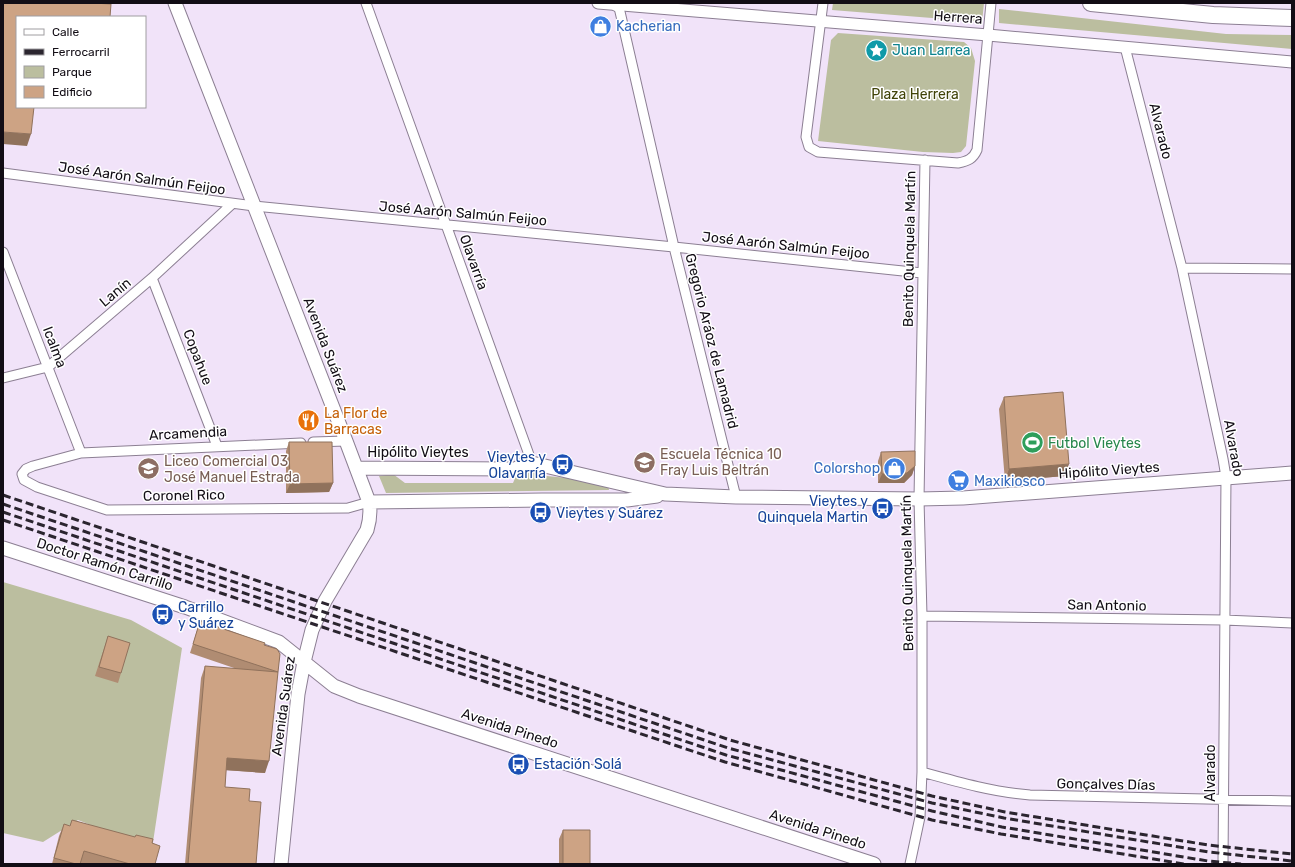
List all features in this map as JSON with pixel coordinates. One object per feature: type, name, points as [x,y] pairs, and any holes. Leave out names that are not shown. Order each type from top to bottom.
[{"type":"highway","points":[[1091,3],[1213,15],[1292,18]]},
{"type":"main road","name":"Avenida Suárez","points":[[175,3],[369,502],[370,515],[367,530],[325,602],[312,630],[304,662],[298,694],[281,864]]},
{"type":"main road","name":"Hipólito Vieytes","points":[[356,468],[515,469],[525,464],[532,463],[665,494],[736,498],[919,499],[954,498],[1292,473]]},
{"type":"main road","name":"Hipólito Vieytes","points":[[369,502],[627,500],[665,494]]},
{"type":"main road","name":"Doctor Ramón Carrillo","points":[[3,548],[184,607],[280,642],[304,662]]},
{"type":"main road","name":"Avenida Pinedo","points":[[304,662],[334,686],[359,696],[874,864]]},
{"type":"street","name":"Olavarría","points":[[366,3],[532,463]]},
{"type":"street","name":"Herrera","points":[[598,3],[618,3],[1292,62]]},
{"type":"street","name":"Gregorio Aráoz de Lamadrid","points":[[618,3],[674,247],[736,498]]},
{"type":"street","points":[[823,3],[806,137],[809,147],[818,152],[958,163],[970,160],[975,156],[979,141],[991,3]]},
{"type":"street","name":"Alvarado","points":[[1125,47],[1182,268],[1226,477],[1223,864]]},
{"type":"street","name":"Benito Quinquela Martín","points":[[910,864],[920,817],[922,772],[922,616],[919,499],[925,160]]},
{"type":"street","name":"José Aarón Salmún Feijoo","points":[[3,173],[232,204],[922,273]]},
{"type":"street","name":"Lanín","points":[[3,378],[48,367],[152,278],[232,204]]},
{"type":"street","name":"Icalma","points":[[3,252],[81,453]]},
{"type":"street","points":[[1182,268],[1292,269]]},
{"type":"street","name":"Copahue","points":[[152,278],[216,446]]},
{"type":"street","name":"Arcamendia","points":[[33,466],[81,453],[346,441]]},
{"type":"street","name":"Coronel Rico","points":[[33,466],[26,469],[22,474],[24,480],[37,487],[107,510],[348,508],[369,502]]},
{"type":"street","name":"San Antonio","points":[[922,616],[1224,620],[1292,623]]},
{"type":"street","name":"Gonçalves Días","points":[[922,772],[979,788],[1018,794],[1292,802]]},
{"type":"green space","points":[[833,3],[984,3],[982,22],[832,10]]},
{"type":"green space","points":[[999,9],[1226,34],[1292,35],[1292,49],[999,23]]},
{"type":"green space","name":"Plaza Herrera","points":[[838,33],[964,42],[971,48],[975,61],[966,146],[961,152],[923,152],[818,141],[831,40]]},
{"type":"green space","points":[[532,470],[547,476],[577,479],[608,485],[609,490],[386,493],[379,476],[393,474],[405,483],[513,483],[516,476]]},
{"type":"green space","points":[[3,582],[131,620],[182,648],[152,849],[78,820],[43,842],[3,833]]},
{"type":"building","points":[[3,3],[111,4],[110,16],[16,16],[16,108],[34,108],[31,134],[3,132]]},
{"type":"building","name":"Futbol Vieytes","points":[[1063,392],[1069,464],[1009,469],[1004,397]]},
{"type":"building","points":[[289,442],[332,442],[333,483],[290,484]]},
{"type":"building","points":[[915,451],[915,466],[907,473],[882,474],[881,452]]},
{"type":"building","points":[[200,621],[265,643],[264,645],[277,649],[280,654],[278,672],[193,644]]},
{"type":"building","points":[[108,636],[130,643],[121,673],[99,667]]},
{"type":"building","points":[[205,666],[278,672],[269,761],[227,758],[225,787],[250,789],[249,801],[261,802],[256,864],[188,864]]},
{"type":"building","points":[[72,820],[135,837],[136,835],[153,839],[152,843],[160,846],[155,864],[130,864],[84,851],[80,864],[54,858],[64,824],[70,826]]},
{"type":"building","points":[[563,830],[590,830],[590,864],[563,864]]},
{"type":"railway","points":[[3,495],[730,740],[932,796],[1005,812],[1208,845],[1292,854]]},
{"type":"railway","points":[[3,504],[728,748],[932,803],[1004,818],[1209,852],[1292,861]]},
{"type":"railway","points":[[3,512],[726,755],[932,811],[1002,827],[1208,861],[1241,864]]},
{"type":"railway","points":[[3,520],[725,762],[932,820],[1001,834],[1184,864]]},
{"type":"place","name":"Kacherian","points":[[601,26]]},
{"type":"place","name":"Juan Larrea","points":[[877,50]]},
{"type":"place","name":"La Flor de Barracas","points":[[309,421]]},
{"type":"place","name":"Futbol Vieytes","points":[[1032,443]]},
{"type":"place","name":"Escuela Técnica 10 Fray Luis Beltrán","points":[[645,462]]},
{"type":"place","name":"Vieytes y Olavarría","points":[[562,465]]},
{"type":"place","name":"Colorshop","points":[[895,468]]},
{"type":"place","name":"Liceo Comercial 03 José Manuel Estrada","points":[[149,469]]},
{"type":"place","name":"Maxikiosco","points":[[958,481]]},
{"type":"place","name":"Vieytes y Quinquela Martin","points":[[883,509]]},
{"type":"place","name":"Vieytes y Suárez","points":[[541,513]]},
{"type":"place","name":"Carrillo y Suárez","points":[[162,615]]},
{"type":"place","name":"Estación Solá","points":[[518,764]]}]
